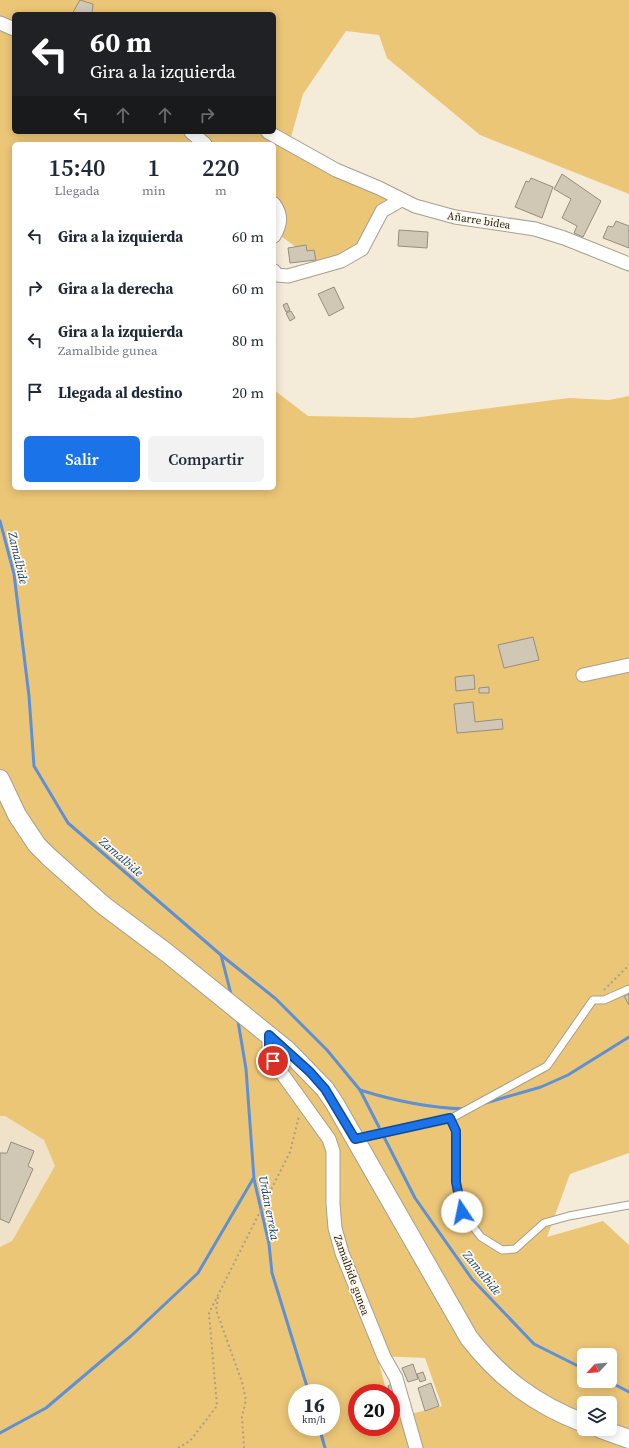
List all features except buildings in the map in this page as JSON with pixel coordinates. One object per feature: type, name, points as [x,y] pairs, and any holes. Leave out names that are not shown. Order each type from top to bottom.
[{"type":"main road","points":[[0,779],[17,815],[37,845],[49,857],[103,905],[167,953],[269,1035],[304,1066],[325,1089],[355,1139],[456,1318],[477,1349],[516,1387],[554,1410],[577,1420]]},
{"type":"main road","points":[[617,1435],[629,1439]]},
{"type":"street","points":[[0,23],[12,28]]},
{"type":"street","points":[[193,134],[203,142]]},
{"type":"street","name":"Añarre bidea","points":[[272,134],[336,170],[415,206],[455,217],[535,229],[564,238],[629,264]]},
{"type":"street","points":[[276,274],[288,276],[341,261],[362,249],[382,211],[401,200]]},
{"type":"street","points":[[276,207],[281,215],[279,228],[276,233]]},
{"type":"street","points":[[583,675],[629,665]]},
{"type":"street","name":"Zamalbide gunea","points":[[269,1035],[269,1050],[273,1061],[329,1139],[333,1151],[333,1204],[335,1222],[342,1253],[372,1330],[396,1378],[416,1448]]},
{"type":"lane","points":[[355,1139],[450,1118],[547,1066],[593,1000],[604,1000],[629,989]]},
{"type":"lane","points":[[450,1118],[456,1131],[456,1182],[462,1212],[481,1237],[502,1250],[515,1249],[544,1223],[569,1216],[629,1205]]},
{"type":"path","points":[[593,1000],[629,964]]},
{"type":"path","points":[[178,1448],[190,1441],[217,1406],[209,1313],[290,1152],[302,1102]]},
{"type":"path","points":[[219,1294],[216,1310],[242,1382],[246,1400],[242,1416],[244,1448]]},
{"type":"shaded area","points":[[0,0],[629,0],[629,194],[480,135],[387,58],[379,35],[346,31],[303,94],[290,141],[389,193],[362,246],[323,267],[276,232],[276,142],[12,142],[12,490],[276,490],[276,392],[308,416],[413,418],[569,398],[609,400],[629,396],[629,1153],[570,1174],[547,1237],[603,1221],[629,1245],[629,1448],[0,1448],[0,1247],[12,1241],[55,1166],[44,1140],[5,1116],[0,1116]]},
{"type":"shaded area","points":[[0,1116],[5,1116],[44,1140],[55,1166],[12,1241],[0,1247]]},
{"type":"waterway","name":"Zamalbide","points":[[0,521],[14,574],[29,696],[34,766],[68,823],[221,955],[276,999],[327,1050],[360,1090],[379,1127]]},
{"type":"waterway","name":"Urdan erreka","points":[[221,955],[231,994]]},
{"type":"waterway","name":"Urdan erreka","points":[[238,1021],[246,1069],[254,1179],[269,1244],[272,1273],[306,1384]]},
{"type":"waterway","points":[[482,1104],[541,1087],[568,1075],[629,1037]]},
{"type":"waterway","points":[[360,1090],[412,1103],[465,1109]]},
{"type":"waterway","name":"Zamalbide","points":[[384,1137],[415,1198],[472,1279],[534,1344],[577,1366]]},
{"type":"waterway","points":[[0,1433],[46,1408],[131,1336],[198,1273],[253,1179]]},
{"type":"waterway","name":"Zamalbide","points":[[617,1386],[629,1392]]},
{"type":"waterway","name":"Urdan erreka","points":[[322,1436],[325,1448]]},
{"type":"route","points":[[273,1061],[269,1050],[269,1035],[310,1072],[325,1089],[355,1139],[411,1128],[450,1118],[456,1131],[456,1182],[462,1212]]}]
